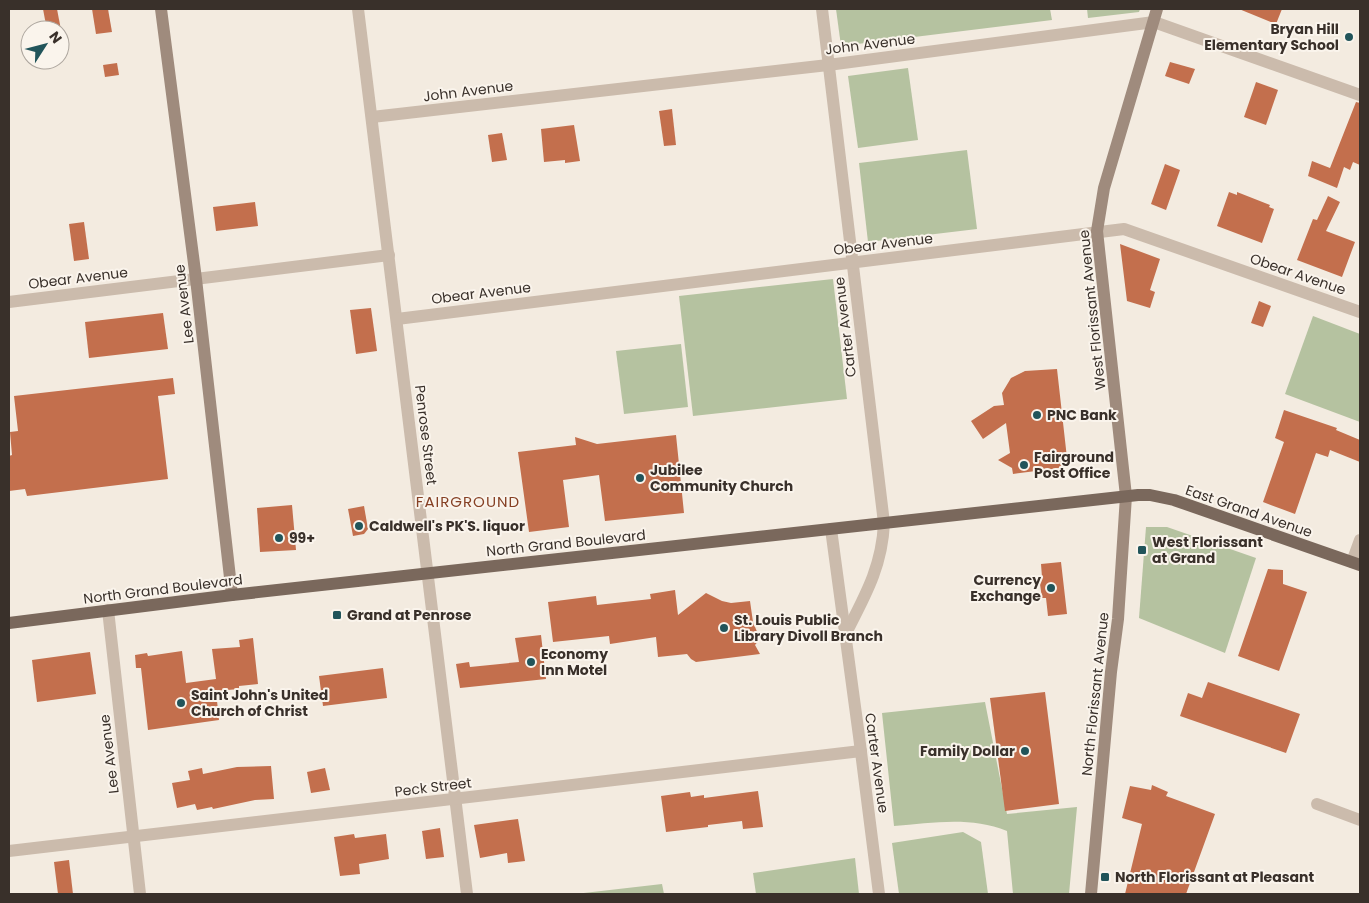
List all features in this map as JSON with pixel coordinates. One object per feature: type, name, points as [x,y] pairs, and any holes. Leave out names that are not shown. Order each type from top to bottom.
[{"type":"main road","name":"Lee Avenue","points":[[161,9],[196,279],[232,595]]},
{"type":"main road","name":"West Florissant Avenue","points":[[1126,496],[1097,231],[1104,188],[1157,9]]},
{"type":"main road","name":"East Grand Avenue","points":[[1126,496],[1150,495],[1174,500],[1356,564]]},
{"type":"main road","name":"North Grand Boulevard","points":[[9,623],[232,595],[1126,496]]},
{"type":"main road","name":"North Florissant Avenue","points":[[1091,894],[1111,672],[1118,619],[1126,496]]},
{"type":"street","name":"Penrose Street","points":[[358,9],[468,894]]},
{"type":"street","name":"Carter Avenue","points":[[822,9],[884,523],[883,543],[875,572],[846,635]]},
{"type":"street","name":"John Avenue","points":[[372,117],[828,65],[1154,22],[1360,96]]},
{"type":"street","name":"Obear Avenue","points":[[397,319],[1124,229],[1360,312]]},
{"type":"street","name":"Obear Avenue","points":[[9,302],[389,255]]},
{"type":"street","name":"Carter Avenue","points":[[831,529],[861,750],[878,894]]},
{"type":"street","points":[[1356,564],[1360,540]]},
{"type":"street","name":"Lee Avenue","points":[[108,610],[140,894]]},
{"type":"street","name":"Peck Street","points":[[9,851],[134,838],[861,750]]},
{"type":"street","points":[[1317,804],[1360,820]]},
{"type":"green space","points":[[836,9],[1050,9],[1052,20],[841,46]]},
{"type":"green space","points":[[1087,9],[1140,9],[1139,12],[1088,18]]},
{"type":"green space","points":[[908,68],[918,140],[858,148],[848,76]]},
{"type":"green space","points":[[967,150],[977,229],[868,242],[859,163]]},
{"type":"green space","points":[[833,279],[847,399],[693,416],[679,296]]},
{"type":"green space","points":[[1313,316],[1360,334],[1360,422],[1285,394]]},
{"type":"green space","points":[[681,344],[688,407],[624,414],[616,351]]},
{"type":"green space","points":[[1146,527],[1167,527],[1256,558],[1225,653],[1139,618]]},
{"type":"green space","points":[[985,702],[1007,814],[1077,807],[1069,894],[1013,894],[1007,831],[979,823],[965,822],[937,822],[894,826],[882,713]]},
{"type":"green space","points":[[963,832],[981,842],[988,894],[899,894],[892,843]]},
{"type":"green space","points":[[855,858],[859,894],[756,894],[753,873]]},
{"type":"green space","points":[[662,884],[664,894],[575,894]]},
{"type":"building","points":[[43,9],[57,9],[59,20],[45,20]]},
{"type":"building","points":[[92,9],[108,9],[112,32],[96,34]]},
{"type":"building","points":[[1239,9],[1282,9],[1276,24]]},
{"type":"building","points":[[1170,62],[1195,69],[1189,84],[1165,76]]},
{"type":"building","points":[[117,63],[119,75],[105,77],[103,65]]},
{"type":"building","points":[[1256,82],[1278,90],[1266,125],[1244,117]]},
{"type":"building","points":[[1356,102],[1360,103],[1360,165],[1353,162],[1350,170],[1344,167],[1337,188],[1308,176],[1312,161],[1330,168]]},
{"type":"building","points":[[672,109],[676,145],[664,146],[659,111]]},
{"type":"building","points":[[574,125],[580,161],[565,163],[565,160],[544,162],[541,129]]},
{"type":"building","points":[[502,133],[507,160],[492,162],[488,135]]},
{"type":"building","points":[[1165,164],[1180,170],[1166,210],[1151,204]]},
{"type":"building","points":[[1229,192],[1237,195],[1237,192],[1270,205],[1269,207],[1274,209],[1262,243],[1217,226]]},
{"type":"building","points":[[1328,196],[1340,202],[1326,231],[1355,242],[1342,277],[1297,260],[1313,219],[1317,220]]},
{"type":"building","points":[[255,202],[258,226],[216,231],[213,207]]},
{"type":"building","points":[[84,222],[89,259],[74,261],[69,224]]},
{"type":"building","points":[[1120,244],[1160,259],[1150,290],[1155,292],[1150,308],[1127,301]]},
{"type":"building","points":[[1259,301],[1271,306],[1263,327],[1251,323]]},
{"type":"building","points":[[371,308],[377,351],[356,354],[350,310]]},
{"type":"building","points":[[163,313],[168,349],[89,358],[85,322]]},
{"type":"building","points":[[1057,369],[1068,467],[1013,474],[1012,468],[998,460],[1010,453],[1006,423],[983,439],[971,421],[994,406],[1004,405],[1002,393],[1011,378],[1025,371]]},
{"type":"building","points":[[173,378],[175,394],[158,396],[168,479],[27,496],[25,489],[9,491],[9,456],[12,455],[10,432],[18,431],[14,396]]},
{"type":"building","points":[[1284,410],[1337,428],[1336,430],[1360,440],[1360,462],[1330,450],[1328,457],[1316,453],[1295,514],[1263,502],[1284,442],[1275,438]]},
{"type":"building","points":[[676,435],[684,513],[605,521],[599,475],[563,480],[569,527],[529,532],[518,452],[576,445],[575,437],[597,444]]},
{"type":"building","points":[[292,505],[296,550],[260,552],[257,508]]},
{"type":"building","points":[[364,506],[368,529],[364,534],[353,536],[348,509]]},
{"type":"building","points":[[1061,562],[1067,614],[1048,616],[1046,598],[1042,598],[1039,577],[1042,577],[1041,564]]},
{"type":"building","points":[[1268,569],[1283,570],[1283,584],[1307,592],[1279,671],[1238,656]]},
{"type":"building","points":[[675,590],[678,615],[706,593],[731,603],[750,601],[753,622],[760,639],[755,645],[760,654],[696,662],[687,654],[658,657],[656,637],[610,644],[609,636],[553,642],[548,602],[596,596],[597,605],[651,599],[650,594]]},
{"type":"building","name":"Economy Inn Motel","points":[[541,635],[546,679],[460,688],[456,664],[469,662],[470,667],[519,662],[515,638]]},
{"type":"building","name":"Saint John's United Church of Christ","points":[[253,638],[258,684],[239,686],[239,689],[216,691],[219,720],[148,730],[141,668],[136,668],[135,655],[147,653],[148,656],[182,651],[186,683],[216,679],[212,649],[240,647],[239,640]]},
{"type":"building","points":[[90,652],[96,694],[37,702],[32,660]]},
{"type":"building","points":[[383,668],[387,698],[323,706],[319,676]]},
{"type":"building","points":[[1208,682],[1300,714],[1286,753],[1180,716],[1188,693],[1202,698]]},
{"type":"building","name":"Family Dollar","points":[[1045,692],[1059,804],[1005,811],[990,698]]},
{"type":"building","points":[[271,766],[274,799],[255,800],[213,809],[212,807],[197,810],[195,804],[177,808],[172,783],[190,780],[188,771],[202,768],[203,774],[237,767]]},
{"type":"building","points":[[325,768],[330,790],[311,793],[307,772]]},
{"type":"building","points":[[1152,785],[1168,792],[1166,796],[1215,814],[1186,894],[1125,894],[1142,824],[1122,818],[1130,786],[1151,790]]},
{"type":"building","points":[[758,791],[763,827],[743,829],[742,821],[666,832],[661,796],[690,792],[691,797],[704,795],[704,798]]},
{"type":"building","points":[[518,819],[525,861],[508,863],[507,853],[480,858],[474,825]]},
{"type":"building","points":[[440,828],[444,857],[426,859],[422,831]]},
{"type":"building","points":[[354,834],[355,838],[386,834],[389,859],[359,864],[360,874],[340,876],[334,837]]},
{"type":"building","points":[[69,860],[73,894],[58,894],[54,862]]},
{"type":"place","name":"Bryan Hill Elementary School","points":[[1349,37]]},
{"type":"place","name":"PNC Bank","points":[[1037,415]]},
{"type":"place","name":"Fairground Post Office","points":[[1024,465]]},
{"type":"place","name":"Jubilee Community Church","points":[[640,478]]},
{"type":"place","name":"Caldwell's PK'S. liquor","points":[[359,526]]},
{"type":"place","name":"99+","points":[[279,538]]},
{"type":"place","name":"West Florissant at Grand","points":[[1142,550]]},
{"type":"place","name":"Currency Exchange","points":[[1051,588]]},
{"type":"place","name":"Grand at Penrose","points":[[337,615]]},
{"type":"place","name":"St. Louis Public Library Divoll Branch","points":[[724,628]]},
{"type":"place","name":"Economy Inn Motel","points":[[531,662]]},
{"type":"place","name":"Saint John's United Church of Christ","points":[[181,703]]},
{"type":"place","name":"Family Dollar","points":[[1025,751]]},
{"type":"place","name":"North Florissant at Pleasant","points":[[1105,877]]},
{"type":"district","name":"FAIRGROUND","points":[[468,502]]}]
